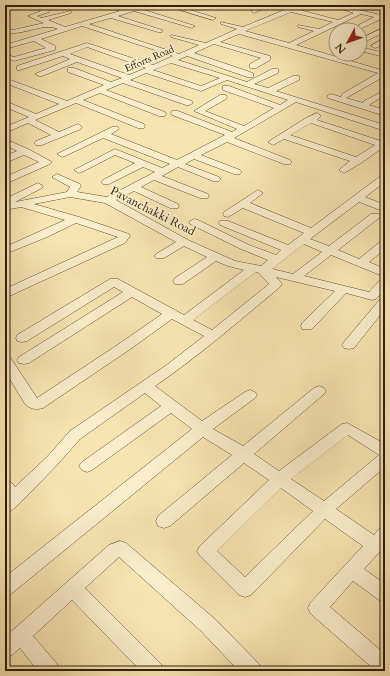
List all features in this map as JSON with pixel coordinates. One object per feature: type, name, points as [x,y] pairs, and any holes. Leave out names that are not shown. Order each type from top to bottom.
[{"type":"street","points":[[52,5],[40,8],[47,11],[31,16],[64,29]]},
{"type":"street","points":[[109,5],[126,11]]},
{"type":"street","points":[[5,47],[148,5]]},
{"type":"street","points":[[167,5],[213,18]]},
{"type":"street","points":[[254,11],[268,5]]},
{"type":"street","points":[[272,5],[339,22],[360,9]]},
{"type":"street","name":"Efforts Road","points":[[5,130],[301,5]]},
{"type":"street","points":[[330,5],[350,10],[360,9],[369,15],[381,15]]},
{"type":"street","points":[[197,14],[214,6]]},
{"type":"street","points":[[317,16],[338,7]]},
{"type":"street","points":[[134,9],[192,26]]},
{"type":"street","points":[[41,20],[69,12]]},
{"type":"street","points":[[367,22],[381,15]]},
{"type":"street","points":[[112,16],[160,31]]},
{"type":"street","points":[[223,23],[240,30],[328,54]]},
{"type":"street","points":[[5,30],[13,32],[50,24]]},
{"type":"street","points":[[81,24],[179,56]]},
{"type":"street","points":[[300,26],[320,31]]},
{"type":"street","points":[[82,32],[93,28]]},
{"type":"street","points":[[291,45],[327,28]]},
{"type":"street","points":[[368,38],[385,29]]},
{"type":"street","points":[[377,34],[385,35]]},
{"type":"street","points":[[5,37],[15,35]]},
{"type":"street","points":[[102,39],[113,35]]},
{"type":"street","points":[[173,36],[242,50],[267,58],[253,66]]},
{"type":"street","points":[[5,56],[14,59],[52,48],[34,38]]},
{"type":"street","points":[[122,45],[132,41]]},
{"type":"street","points":[[354,64],[385,41]]},
{"type":"street","points":[[15,69],[87,45],[201,89],[226,78]]},
{"type":"street","points":[[233,56],[249,46],[276,54]]},
{"type":"street","points":[[140,51],[151,47]]},
{"type":"street","points":[[368,49],[374,49],[385,55]]},
{"type":"street","points":[[187,53],[250,75]]},
{"type":"street","points":[[63,54],[190,103]]},
{"type":"street","points":[[39,74],[77,59]]},
{"type":"street","points":[[171,60],[385,128]]},
{"type":"street","points":[[349,62],[376,70],[385,70]]},
{"type":"street","points":[[71,70],[110,85]]},
{"type":"street","points":[[273,142],[310,120],[338,97],[385,70]]},
{"type":"street","points":[[248,84],[275,71]]},
{"type":"street","points":[[8,83],[27,78]]},
{"type":"street","points":[[269,91],[296,78]]},
{"type":"street","points":[[8,83],[71,102],[141,126]]},
{"type":"street","points":[[99,90],[162,114]]},
{"type":"street","points":[[346,116],[385,92]]},
{"type":"street","points":[[244,129],[198,111],[225,93],[281,108]]},
{"type":"street","points":[[338,97],[385,113]]},
{"type":"street","points":[[108,200],[244,129],[296,99]]},
{"type":"street","points":[[5,104],[37,116]]},
{"type":"street","points":[[175,113],[287,162]]},
{"type":"street","points":[[28,120],[58,135]]},
{"type":"street","points":[[310,120],[383,143]]},
{"type":"street","points":[[39,143],[78,127]]},
{"type":"street","points":[[62,154],[115,129]]},
{"type":"street","points":[[104,134],[216,179]]},
{"type":"street","points":[[283,136],[358,161]]},
{"type":"street","points":[[5,142],[47,162],[5,181]]},
{"type":"street","points":[[344,170],[383,143]]},
{"type":"street","points":[[5,160],[25,151]]},
{"type":"street","points":[[79,170],[114,152],[162,171]]},
{"type":"street","points":[[193,155],[237,172]]},
{"type":"street","points":[[106,182],[143,163]]},
{"type":"street","points":[[153,176],[204,196]]},
{"type":"street","points":[[56,177],[76,186],[70,194]]},
{"type":"street","points":[[184,321],[259,269],[277,260],[385,178]]},
{"type":"street","points":[[5,203],[38,186]]},
{"type":"street","points":[[134,187],[174,206]]},
{"type":"street","points":[[258,193],[242,204],[226,219],[290,250]]},
{"type":"street","name":"Pavanchakki Road","points":[[5,207],[70,194],[108,200],[184,242],[232,264],[259,269],[385,300]]},
{"type":"street","points":[[358,198],[385,209]]},
{"type":"street","points":[[5,294],[121,241],[126,236],[75,219],[20,204]]},
{"type":"street","points":[[242,204],[313,233]]},
{"type":"street","points":[[296,278],[375,216]]},
{"type":"street","points":[[5,251],[75,219]]},
{"type":"street","points":[[194,222],[245,247],[277,260]]},
{"type":"street","points":[[303,240],[385,273]]},
{"type":"street","points":[[160,256],[184,242]]},
{"type":"street","points":[[361,263],[385,243]]},
{"type":"street","points":[[179,281],[216,256]]},
{"type":"street","points":[[8,497],[52,461],[75,435],[173,367],[276,284],[259,269]]},
{"type":"street","points":[[372,296],[385,282]]},
{"type":"street","points":[[22,338],[110,284],[118,283],[170,314],[213,336]]},
{"type":"street","points":[[307,326],[343,289]]},
{"type":"street","points":[[24,360],[132,292]]},
{"type":"street","points":[[349,345],[385,300]]},
{"type":"street","points":[[5,360],[30,400],[33,403],[38,404],[170,314]]},
{"type":"street","points":[[145,386],[202,429],[243,454],[324,510],[380,539],[317,608],[385,666]]},
{"type":"street","points":[[164,521],[319,391]]},
{"type":"street","points":[[5,588],[202,429],[250,395]]},
{"type":"street","points":[[87,466],[171,406]]},
{"type":"street","points":[[385,451],[347,428],[280,479],[206,552],[246,589],[324,510],[385,458]]},
{"type":"street","points":[[5,649],[120,548],[208,625],[252,671]]},
{"type":"street","points":[[351,570],[385,594]]},
{"type":"street","points":[[73,588],[154,671]]},
{"type":"street","points":[[21,635],[50,671]]}]
